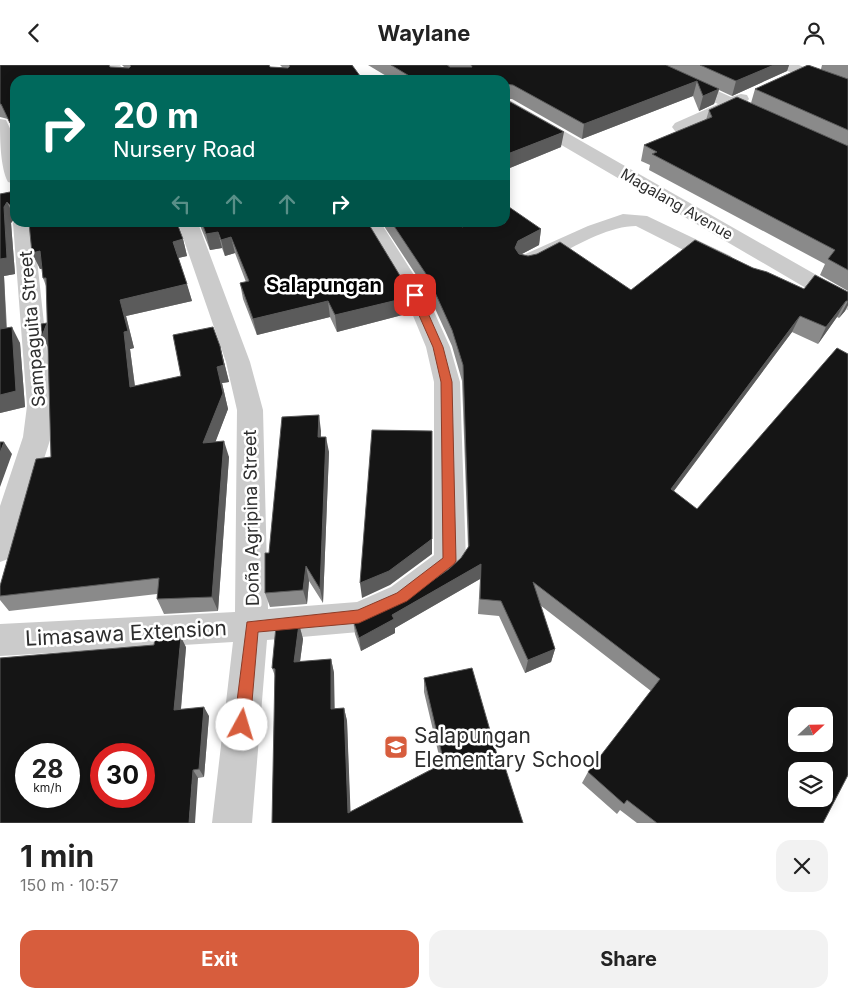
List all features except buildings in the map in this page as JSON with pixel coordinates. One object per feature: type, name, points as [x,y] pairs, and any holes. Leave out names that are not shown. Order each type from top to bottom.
[{"type":"street","points":[[111,65],[120,75]]},
{"type":"street","points":[[648,65],[776,124]]},
{"type":"street","points":[[802,72],[818,65]]},
{"type":"street","points":[[785,72],[802,72],[848,90]]},
{"type":"street","points":[[680,127],[758,92]]},
{"type":"street","name":"Magalang Avenue","points":[[510,110],[848,303]]},
{"type":"street","points":[[0,123],[10,153]]},
{"type":"street","points":[[526,263],[595,229],[623,220],[640,220],[737,269]]},
{"type":"street","name":"Sampaguita Street","points":[[0,549],[37,437],[40,405],[23,227]]},
{"type":"street","name":"Doña Agripina Street","points":[[189,227],[238,362],[250,411],[252,626],[232,823]]},
{"type":"street","name":"Limasawa Extension","points":[[0,640],[252,626],[359,617],[402,597],[450,561],[447,382],[438,347],[415,295],[373,227]]},
{"type":"street","points":[[771,283],[787,285],[805,278]]},
{"type":"place","name":"Salapungan Elementary School","points":[[396,747]]},
{"type":"district","name":"Salapungan","points":[[324,285]]},
{"type":"route","points":[[242,725],[252,626],[359,617],[402,597],[450,561],[447,382],[438,347],[415,295]]}]
